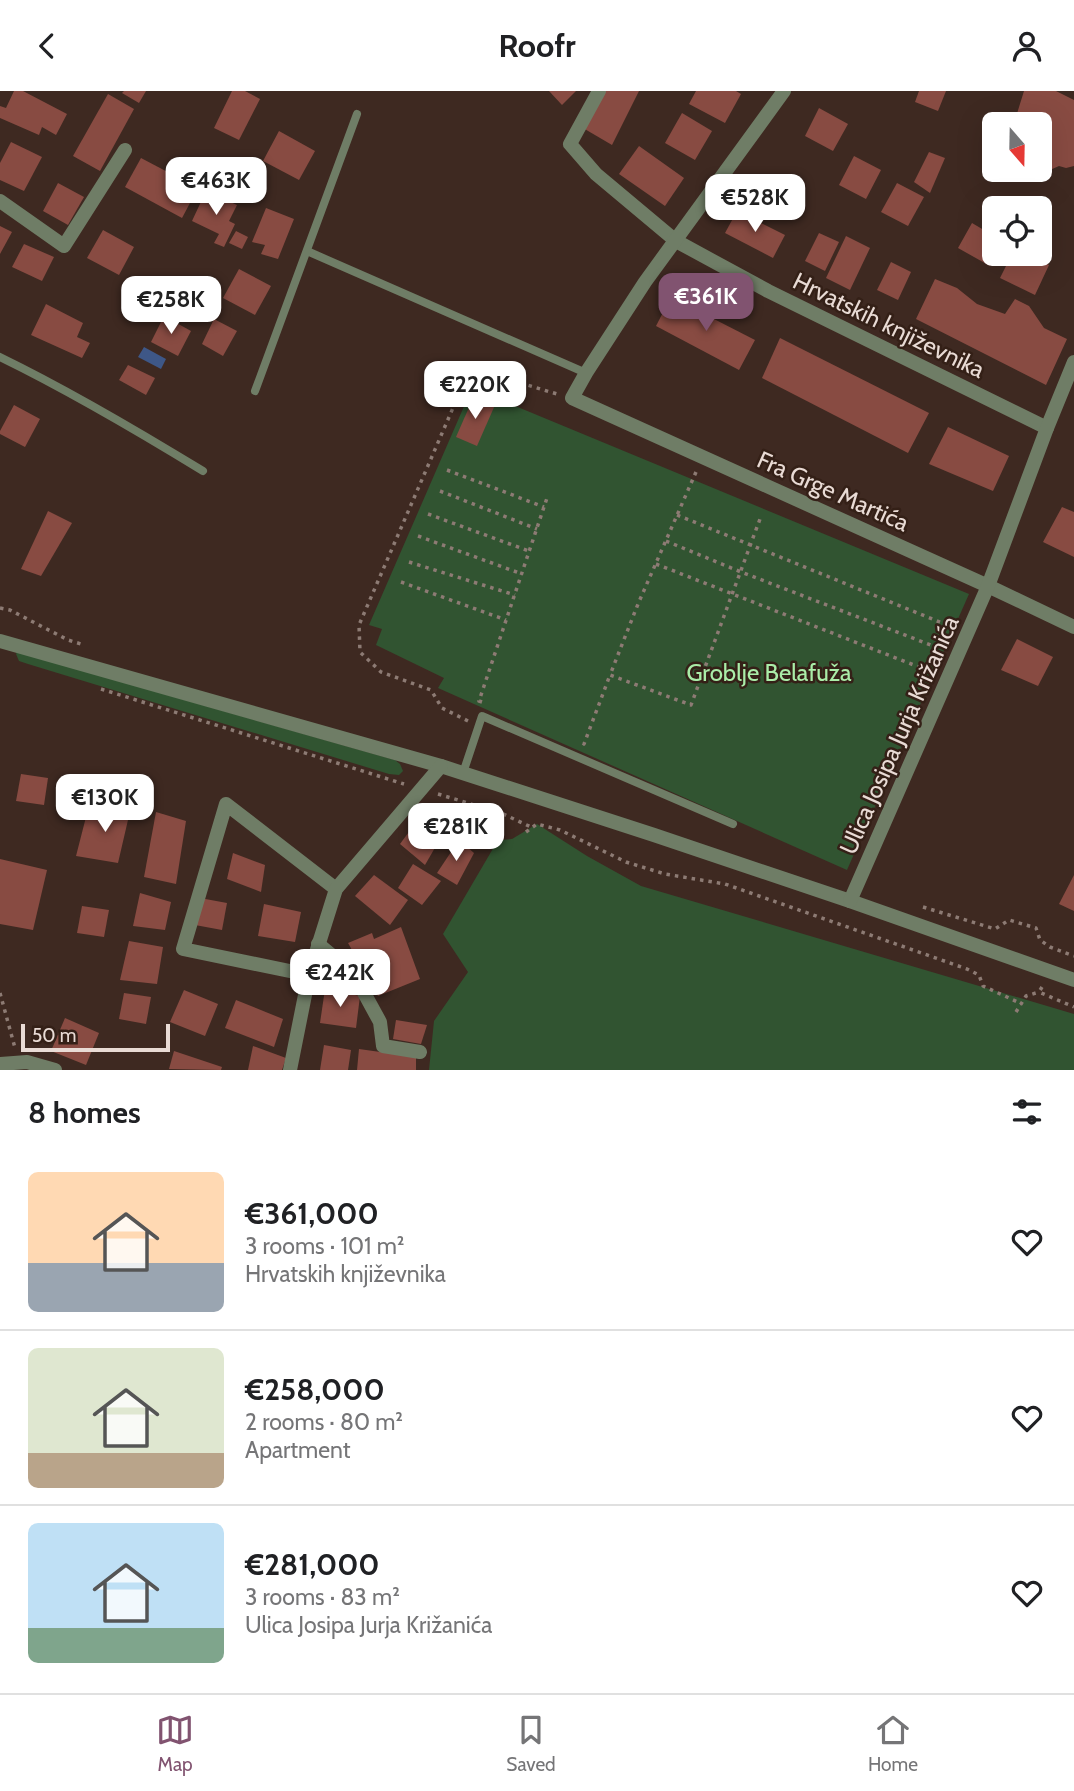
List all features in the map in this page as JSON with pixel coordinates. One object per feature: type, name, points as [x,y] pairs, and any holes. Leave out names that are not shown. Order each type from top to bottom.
[{"type":"street","name":"Hrvatskih književnika","points":[[599,91],[570,144],[596,174],[676,241],[768,291],[1047,428]]},
{"type":"street","points":[[572,398],[645,282],[784,91]]},
{"type":"street","points":[[0,201],[64,246],[125,151]]},
{"type":"street","name":"Ulica Josipa Jurja Križanića","points":[[850,901],[988,586],[1074,362]]},
{"type":"street","name":"Fra Grge Martića","points":[[572,398],[1074,627]]},
{"type":"street","points":[[0,641],[442,766],[850,901],[1074,980]]},
{"type":"street","points":[[290,1070],[309,975],[336,889],[442,766]]},
{"type":"street","points":[[309,975],[183,949],[226,804],[336,889]]},
{"type":"street","points":[[318,944],[342,964],[362,989],[380,1022],[383,1046],[420,1052]]},
{"type":"street","points":[[0,1064],[27,1062],[55,1070]]},
{"type":"lane","points":[[255,391],[358,114]]},
{"type":"lane","points":[[307,251],[586,373]]},
{"type":"lane","points":[[0,357],[127,424],[203,471]]},
{"type":"lane","points":[[463,773],[482,716],[733,824]]},
{"type":"path","points":[[470,722],[442,708],[431,690],[381,672],[360,652],[359,625],[459,394],[504,378],[572,398]]},
{"type":"path","points":[[572,739],[584,744],[610,675],[702,457]]},
{"type":"path","points":[[447,470],[544,507]]},
{"type":"path","points":[[440,491],[537,529]]},
{"type":"path","points":[[491,706],[479,701],[548,495]]},
{"type":"path","points":[[428,514],[529,551]]},
{"type":"path","points":[[677,515],[947,625]]},
{"type":"path","points":[[610,675],[691,705],[760,519]]},
{"type":"path","points":[[418,537],[522,574]]},
{"type":"path","points":[[666,541],[936,647]]},
{"type":"path","points":[[409,562],[514,595]]},
{"type":"path","points":[[656,564],[924,669]]},
{"type":"path","points":[[401,582],[506,621]]},
{"type":"path","points":[[91,686],[501,813],[531,827]]},
{"type":"path","points":[[526,832],[537,824],[561,830],[626,862],[665,874],[725,884],[967,969],[979,975],[983,986],[1022,1004]]},
{"type":"path","points":[[1009,920],[1036,928],[1040,940],[1074,956]]},
{"type":"path","points":[[1016,1012],[1026,996],[1039,992]]},
{"type":"path","points":[[0,993],[19,1062]]},
{"type":"green space","name":"Groblje Belafuža","points":[[472,388],[969,594],[847,870],[438,688],[444,678],[376,645],[382,629],[369,625]]},
{"type":"green space","points":[[17,652],[395,760],[403,771],[399,775],[389,774],[28,664],[19,661]]},
{"type":"green space","points":[[537,824],[641,886],[1074,1014],[1074,1070],[429,1070],[434,1021],[468,972],[443,934],[498,840],[512,839]]},
{"type":"water","points":[[144,347],[166,359],[161,369],[138,357]]},
{"type":"building","points":[[14,91],[23,91],[67,114],[56,135],[42,127],[39,135],[0,118],[0,106],[6,108]]},
{"type":"building","points":[[146,91],[139,103],[122,93]]},
{"type":"building","points":[[232,91],[245,91],[260,99],[239,140],[214,128]]},
{"type":"building","points":[[549,91],[576,91],[562,105]]},
{"type":"building","points":[[604,91],[639,91],[612,145],[583,128]]},
{"type":"building","points":[[696,91],[736,91],[741,94],[725,123],[689,104]]},
{"type":"building","points":[[919,91],[946,91],[938,111],[915,102]]},
{"type":"building","points":[[1024,91],[1056,91],[1074,100],[1074,166],[1059,166],[1052,169],[1052,112],[1017,112]]},
{"type":"building","points":[[108,94],[134,109],[100,171],[73,156]]},
{"type":"building","points":[[819,108],[848,124],[833,151],[805,136]]},
{"type":"building","points":[[682,113],[712,131],[695,160],[665,143]]},
{"type":"building","points":[[279,131],[315,151],[299,180],[263,161]]},
{"type":"building","points":[[11,142],[42,157],[24,191],[0,180],[0,163]]},
{"type":"building","points":[[639,146],[684,178],[665,206],[619,174]]},
{"type":"building","points":[[929,152],[945,158],[930,193],[914,182]]},
{"type":"building","points":[[854,156],[881,170],[866,199],[839,185]]},
{"type":"building","points":[[141,158],[198,188],[182,218],[125,187]]},
{"type":"building","points":[[58,183],[84,197],[68,225],[43,211]]},
{"type":"building","points":[[897,183],[924,197],[908,226],[881,212]]},
{"type":"building","points":[[206,191],[237,205],[229,221],[235,224],[224,247],[214,243],[219,234],[192,221]]},
{"type":"building","points":[[266,208],[294,219],[278,259],[261,254],[265,245],[252,242]]},
{"type":"building","points":[[737,211],[785,235],[773,258],[725,233]]},
{"type":"building","points":[[972,223],[982,229],[982,262],[958,248]]},
{"type":"building","points":[[0,226],[12,232],[0,254]]},
{"type":"building","points":[[103,230],[134,247],[119,275],[87,258]]},
{"type":"building","points":[[236,231],[248,237],[242,249],[229,243]]},
{"type":"building","points":[[819,233],[839,242],[825,271],[805,261]]},
{"type":"building","points":[[846,236],[870,248],[850,290],[826,278]]},
{"type":"building","points":[[24,244],[54,257],[42,281],[12,267]]},
{"type":"building","points":[[891,262],[911,272],[898,300],[877,290]]},
{"type":"building","points":[[1006,266],[1049,266],[1035,295],[1000,278]]},
{"type":"building","points":[[239,269],[271,286],[255,315],[223,298]]},
{"type":"building","points":[[935,279],[957,288],[977,304],[1005,314],[1015,299],[1029,306],[1044,328],[1067,339],[1046,385],[916,319]]},
{"type":"building","points":[[671,297],[755,340],[739,370],[656,326]]},
{"type":"building","points":[[46,304],[83,323],[77,337],[90,343],[82,358],[31,335]]},
{"type":"building","points":[[164,316],[191,331],[178,356],[151,342]]},
{"type":"building","points":[[214,319],[237,331],[223,356],[202,344]]},
{"type":"building","points":[[780,338],[929,413],[908,453],[762,378]]},
{"type":"building","points":[[128,365],[155,378],[146,395],[119,380]]},
{"type":"building","points":[[474,396],[495,405],[477,446],[456,437]]},
{"type":"building","points":[[14,405],[40,419],[25,447],[0,434]]},
{"type":"building","points":[[948,427],[1009,456],[993,491],[929,464]]},
{"type":"building","points":[[1062,507],[1074,512],[1074,557],[1043,542]]},
{"type":"building","points":[[48,511],[72,523],[41,576],[21,569]]},
{"type":"building","points":[[1017,639],[1053,657],[1038,686],[1001,670]]},
{"type":"building","points":[[21,774],[48,778],[44,805],[16,801]]},
{"type":"building","points":[[109,801],[131,807],[118,863],[76,856],[86,817],[102,820]]},
{"type":"building","points":[[156,812],[186,821],[176,884],[144,877]]},
{"type":"building","points":[[417,821],[440,839],[425,865],[400,844]]},
{"type":"building","points":[[459,840],[474,853],[457,885],[437,873]]},
{"type":"building","points":[[233,853],[265,865],[261,892],[227,879]]},
{"type":"building","points":[[0,859],[47,870],[33,930],[0,924]]},
{"type":"building","points":[[413,864],[441,881],[422,905],[398,888]]},
{"type":"building","points":[[374,875],[408,900],[390,925],[355,896]]},
{"type":"building","points":[[1074,875],[1074,911],[1059,904]]},
{"type":"building","points":[[140,893],[171,902],[165,930],[133,926]]},
{"type":"building","points":[[200,898],[227,903],[222,930],[195,925]]},
{"type":"building","points":[[264,904],[301,912],[295,942],[258,936]]},
{"type":"building","points":[[82,906],[109,910],[104,937],[77,933]]},
{"type":"building","points":[[401,927],[420,979],[378,996],[348,943],[372,933],[374,939]]},
{"type":"building","points":[[129,941],[163,947],[157,984],[120,980]]},
{"type":"building","points":[[325,989],[360,996],[356,1028],[320,1023]]},
{"type":"building","points":[[184,990],[218,1004],[205,1036],[170,1022]]},
{"type":"building","points":[[124,993],[151,997],[146,1024],[119,1019]]},
{"type":"building","points":[[236,1000],[283,1019],[274,1047],[225,1028]]},
{"type":"building","points":[[65,1018],[99,1033],[86,1065],[51,1051]]},
{"type":"building","points":[[396,1020],[427,1025],[421,1044],[393,1039]]},
{"type":"building","points":[[324,1045],[351,1050],[348,1070],[320,1070]]},
{"type":"building","points":[[253,1046],[286,1058],[282,1070],[248,1070]]},
{"type":"building","points":[[359,1049],[416,1057],[416,1070],[357,1070]]},
{"type":"building","points":[[174,1051],[222,1067],[221,1070],[169,1069]]}]
